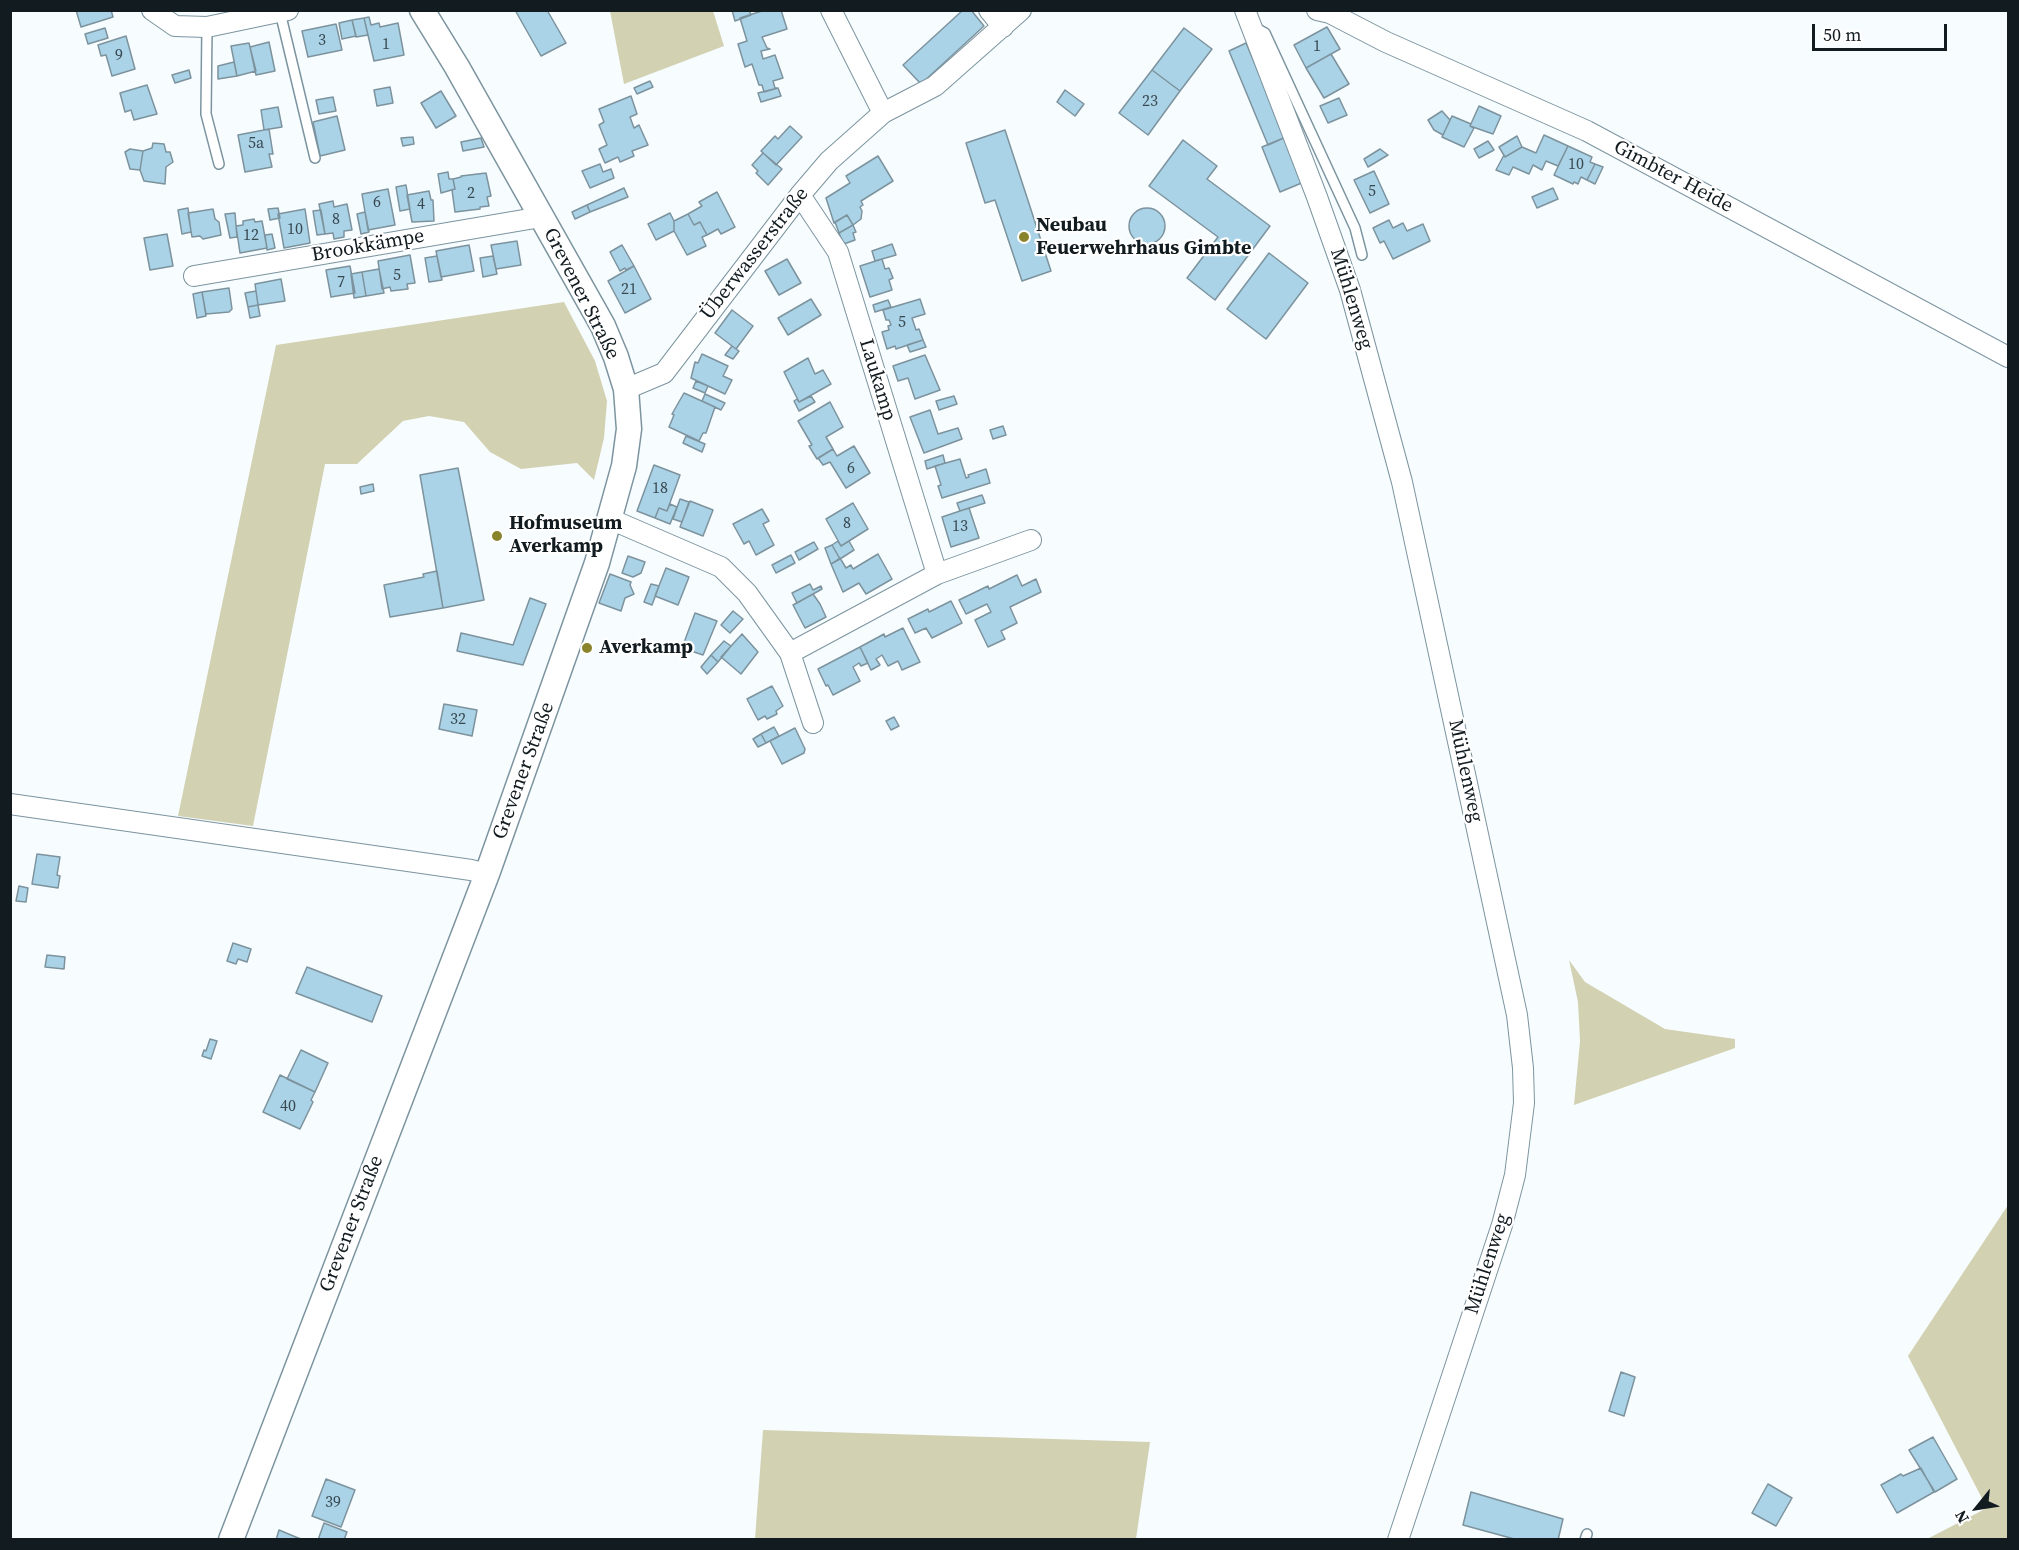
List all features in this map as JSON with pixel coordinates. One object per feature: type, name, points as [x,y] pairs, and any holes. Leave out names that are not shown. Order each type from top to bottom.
[{"type":"street","points":[[152,10],[175,26],[207,27],[284,11]]},
{"type":"street","name":"Grevener Straße","points":[[231,1539],[487,874],[568,646],[610,519],[624,466],[629,429],[626,389],[603,326],[457,67],[422,10]]},
{"type":"street","points":[[831,10],[883,113]]},
{"type":"street","points":[[989,10],[1003,27]]},
{"type":"street","name":"Überwasserstraße","points":[[626,389],[664,374],[800,195],[829,161],[883,113],[934,86],[1021,10]]},
{"type":"street","name":"Gimbter Heide","points":[[1327,11],[1386,42],[1587,131],[2008,357]]},
{"type":"street","name":"Mühlenweg","points":[[1247,18],[1317,197],[1350,290],[1402,482],[1517,1015],[1523,1068],[1524,1103],[1513,1185],[1502,1225],[1398,1539]]},
{"type":"street","name":"Laukamp","points":[[800,195],[838,252],[937,574]]},
{"type":"street","name":"Brookkämpe","points":[[194,276],[541,217]]},
{"type":"street","points":[[610,519],[721,567],[747,593],[790,653],[813,723]]},
{"type":"street","points":[[790,653],[937,574],[1031,540]]},
{"type":"street","points":[[10,804],[487,874]]},
{"type":"lane","points":[[284,11],[315,158]]},
{"type":"lane","points":[[1247,18],[1265,33],[1355,228],[1362,255]]},
{"type":"lane","points":[[207,27],[206,114],[219,164]]},
{"type":"green space","points":[[610,11],[713,11],[724,46],[624,84]]},
{"type":"green space","points":[[564,302],[595,361],[607,401],[604,438],[594,480],[577,463],[521,469],[490,452],[464,422],[429,416],[403,421],[357,464],[325,464],[253,826],[178,816],[276,345]]},
{"type":"green space","points":[[1569,960],[1585,982],[1665,1029],[1735,1039],[1735,1048],[1574,1105],[1580,1041],[1578,1002]]},
{"type":"green space","points":[[2008,1205],[2008,1539],[1927,1539],[1987,1508],[1908,1356]]},
{"type":"green space","points":[[763,1430],[1150,1442],[1136,1539],[755,1539]]},
{"type":"building","points":[[76,10],[111,10],[113,17],[81,27]]},
{"type":"building","points":[[515,10],[547,10],[566,43],[541,56]]},
{"type":"building","points":[[732,10],[749,10],[751,15],[735,21]]},
{"type":"building","points":[[765,10],[781,10],[787,29],[762,37],[767,48],[770,49],[761,51],[763,59],[775,55],[783,78],[773,81],[775,88],[778,88],[764,92],[762,85],[759,85],[752,64],[745,67],[738,44],[747,41],[740,18]]},
{"type":"building","points":[[963,10],[971,10],[984,26],[921,84],[903,65]]},
{"type":"building","points":[[369,17],[371,25],[379,23],[380,27],[398,23],[404,55],[374,61],[364,18]]},
{"type":"building","points":[[364,18],[368,35],[356,37],[352,20]]},
{"type":"building","points":[[352,20],[356,36],[342,39],[339,23]]},
{"type":"building","points":[[336,24],[342,50],[308,57],[302,31]]},
{"type":"building","points":[[1327,27],[1340,49],[1306,68],[1294,45]]},
{"type":"building","points":[[105,28],[108,38],[88,44],[85,34]]},
{"type":"building","points":[[1184,28],[1212,49],[1180,91],[1152,70]]},
{"type":"building","points":[[126,36],[135,69],[112,76],[106,55],[101,56],[98,45]]},
{"type":"building","points":[[269,42],[275,71],[256,75],[250,47]]},
{"type":"building","points":[[249,43],[256,71],[237,76],[231,46]]},
{"type":"building","points":[[1246,43],[1286,137],[1268,145],[1229,51]]},
{"type":"building","points":[[1331,54],[1349,84],[1324,98],[1306,68]]},
{"type":"building","points":[[234,62],[237,76],[218,79],[218,66]]},
{"type":"building","points":[[189,70],[191,78],[175,83],[172,75]]},
{"type":"building","points":[[1152,70],[1180,91],[1148,135],[1119,113]]},
{"type":"building","points":[[650,81],[653,87],[637,94],[634,88]]},
{"type":"building","points":[[147,85],[157,114],[134,120],[131,110],[125,112],[120,93]]},
{"type":"building","points":[[390,87],[393,103],[377,106],[374,90]]},
{"type":"building","points":[[778,88],[781,96],[761,102],[758,93]]},
{"type":"building","points":[[1065,90],[1084,104],[1075,116],[1057,102]]},
{"type":"building","points":[[441,91],[456,116],[436,128],[421,103]]},
{"type":"building","points":[[631,96],[637,114],[630,117],[634,128],[639,125],[648,145],[632,151],[634,156],[620,162],[618,157],[605,163],[599,149],[607,145],[599,125],[604,122],[599,109]]},
{"type":"building","points":[[333,97],[336,111],[319,114],[316,100]]},
{"type":"building","points":[[1339,98],[1347,115],[1328,123],[1320,106]]},
{"type":"building","points":[[1479,106],[1501,116],[1493,134],[1470,126]]},
{"type":"building","points":[[278,107],[282,127],[264,130],[261,110]]},
{"type":"building","points":[[1442,111],[1450,120],[1443,135],[1434,130],[1428,120]]},
{"type":"building","points":[[337,116],[345,150],[320,156],[313,122]]},
{"type":"building","points":[[1452,116],[1471,124],[1470,126],[1474,128],[1464,147],[1442,137]]},
{"type":"building","points":[[790,126],[802,137],[776,165],[761,151],[775,136],[778,139]]},
{"type":"building","points":[[269,129],[273,154],[269,154],[272,167],[245,172],[238,135]]},
{"type":"building","name":"Neubau Feuerwehrhaus Gimbte","points":[[1005,130],[1051,271],[1022,281],[995,200],[985,203],[966,143]]},
{"type":"building","points":[[1544,135],[1568,146],[1558,166],[1546,161],[1542,170],[1533,165],[1529,174],[1513,167],[1509,175],[1496,170],[1504,155],[1505,157],[1522,147],[1536,153]]},
{"type":"building","points":[[1517,136],[1522,147],[1505,157],[1499,147]]},
{"type":"building","points":[[413,137],[414,144],[403,146],[401,138]]},
{"type":"building","points":[[1286,137],[1304,182],[1280,192],[1262,147]]},
{"type":"building","points":[[481,138],[484,147],[463,151],[461,142]]},
{"type":"building","points":[[1183,140],[1217,166],[1207,179],[1270,226],[1215,300],[1187,278],[1218,237],[1149,186]]},
{"type":"building","points":[[1488,141],[1494,150],[1479,158],[1474,149]]},
{"type":"building","points":[[153,143],[164,144],[173,162],[166,167],[165,184],[144,181],[140,170],[143,151],[152,148]]},
{"type":"building","points":[[1568,146],[1592,157],[1590,162],[1595,164],[1587,180],[1581,177],[1578,184],[1554,175]]},
{"type":"building","points":[[130,149],[143,151],[140,170],[130,169],[125,152]]},
{"type":"building","points":[[1380,149],[1388,155],[1368,167],[1364,159]]},
{"type":"building","points":[[763,153],[782,169],[768,185],[756,173],[758,171],[752,165]]},
{"type":"building","points":[[878,156],[893,181],[861,201],[863,205],[860,207],[861,219],[853,225],[847,215],[834,223],[826,198],[850,183],[846,176]]},
{"type":"building","points":[[600,164],[603,172],[611,169],[614,178],[590,188],[582,171]]},
{"type":"building","points":[[1595,164],[1603,167],[1595,184],[1587,180]]},
{"type":"building","points":[[1374,171],[1389,204],[1370,213],[1354,180]]},
{"type":"building","points":[[448,172],[449,179],[453,179],[455,189],[441,193],[438,174]]},
{"type":"building","points":[[486,173],[491,196],[487,197],[489,206],[455,212],[453,179]]},
{"type":"building","points":[[406,185],[410,209],[400,211],[396,187]]},
{"type":"building","points":[[624,188],[628,197],[590,212],[587,205]]},
{"type":"building","points":[[1553,188],[1558,199],[1537,208],[1532,197]]},
{"type":"building","points":[[388,189],[395,225],[368,230],[362,194]]},
{"type":"building","points":[[429,191],[431,200],[433,200],[434,221],[412,222],[407,195]]},
{"type":"building","points":[[717,192],[735,227],[721,234],[718,229],[707,235],[700,222],[694,225],[688,214],[702,206],[699,202]]},
{"type":"building","points":[[333,201],[334,207],[347,204],[352,230],[344,231],[344,237],[334,239],[333,233],[325,234],[319,204]]},
{"type":"building","points":[[587,205],[590,212],[575,219],[572,212]]},
{"type":"building","points":[[188,208],[191,232],[182,234],[178,210]]},
{"type":"building","points":[[278,208],[280,218],[270,220],[268,209]]},
{"type":"building","points":[[1147,208],[1160,213],[1165,226],[1160,239],[1147,244],[1134,239],[1129,226],[1134,213]]},
{"type":"building","points":[[213,209],[215,219],[219,222],[221,235],[203,239],[200,236],[192,237],[188,213]]},
{"type":"building","points":[[305,209],[310,243],[284,248],[278,214]]},
{"type":"building","points":[[321,210],[325,234],[317,235],[313,211]]},
{"type":"building","points":[[365,212],[369,232],[361,234],[357,214]]},
{"type":"building","points":[[235,213],[237,237],[230,238],[225,214]]},
{"type":"building","points":[[670,213],[674,221],[674,231],[656,240],[648,224]]},
{"type":"building","points":[[688,214],[694,225],[700,222],[707,235],[702,237],[706,246],[687,255],[674,231],[674,221]]},
{"type":"building","points":[[847,215],[853,225],[839,233],[835,222]]},
{"type":"building","points":[[254,219],[255,222],[262,221],[267,248],[240,253],[236,226],[243,225],[243,221]]},
{"type":"building","points":[[1389,220],[1393,228],[1403,223],[1407,231],[1423,224],[1430,241],[1393,259],[1384,241],[1380,243],[1373,228]]},
{"type":"building","points":[[853,225],[856,232],[853,233],[855,240],[844,244],[846,251],[839,233]]},
{"type":"building","points":[[167,234],[173,266],[150,270],[144,238]]},
{"type":"building","points":[[272,234],[275,248],[267,250],[265,235]]},
{"type":"building","points":[[517,241],[521,265],[496,269],[491,245]]},
{"type":"building","points":[[892,244],[896,255],[875,261],[872,251]]},
{"type":"building","points":[[469,245],[474,271],[441,277],[436,251]]},
{"type":"building","points":[[622,245],[634,266],[620,271],[610,252]]},
{"type":"building","points":[[1269,253],[1308,283],[1266,339],[1227,309]]},
{"type":"building","points":[[410,255],[415,283],[407,284],[408,289],[391,291],[390,287],[382,289],[378,261]]},
{"type":"building","points":[[437,256],[442,280],[429,282],[425,258]]},
{"type":"building","points":[[493,256],[497,274],[483,277],[480,258]]},
{"type":"building","points":[[787,259],[801,283],[779,295],[765,271]]},
{"type":"building","points":[[882,259],[885,269],[889,268],[893,278],[889,280],[892,290],[870,297],[860,266]]},
{"type":"building","points":[[350,266],[355,293],[331,297],[326,270]]},
{"type":"building","points":[[634,266],[651,299],[625,313],[608,281]]},
{"type":"building","points":[[379,269],[384,293],[366,296],[362,272]]},
{"type":"building","points":[[362,272],[366,296],[354,298],[351,274]]},
{"type":"building","points":[[281,279],[285,301],[258,305],[255,284]]},
{"type":"building","points":[[229,288],[232,309],[229,312],[206,314],[202,292]]},
{"type":"building","points":[[256,291],[258,305],[248,307],[245,293]]},
{"type":"building","points":[[202,292],[206,316],[197,318],[193,294]]},
{"type":"building","points":[[811,299],[821,315],[788,335],[778,318]]},
{"type":"building","points":[[920,299],[925,314],[912,318],[923,340],[896,349],[895,346],[887,349],[882,332],[889,330],[888,326],[891,325],[889,320],[886,320],[883,310]]},
{"type":"building","points":[[888,300],[891,307],[875,312],[873,305]]},
{"type":"building","points":[[258,305],[260,316],[250,318],[248,307]]},
{"type":"building","points":[[732,310],[753,326],[736,349],[715,333]]},
{"type":"building","points":[[923,340],[926,347],[910,352],[907,345]]},
{"type":"building","points":[[732,346],[739,351],[733,359],[725,355]]},
{"type":"building","points":[[702,354],[728,366],[723,376],[732,380],[725,394],[691,378],[695,362],[698,363]]},
{"type":"building","points":[[925,355],[940,390],[915,399],[908,378],[898,381],[893,366]]},
{"type":"building","points":[[808,358],[815,374],[823,370],[831,384],[799,402],[784,372]]},
{"type":"building","points":[[696,381],[708,386],[705,393],[693,388]]},
{"type":"building","points":[[684,393],[715,407],[706,433],[703,433],[699,441],[669,427],[674,415],[672,414]]},
{"type":"building","points":[[705,394],[725,403],[721,410],[702,401]]},
{"type":"building","points":[[811,396],[815,402],[799,411],[794,401],[797,399],[799,402]]},
{"type":"building","points":[[954,396],[957,404],[939,410],[936,401]]},
{"type":"building","points":[[830,402],[843,427],[826,437],[833,449],[817,459],[798,421]]},
{"type":"building","points":[[930,410],[938,434],[958,428],[962,439],[924,453],[910,417]]},
{"type":"building","points":[[1003,426],[1006,435],[993,439],[990,430]]},
{"type":"building","points":[[686,436],[705,444],[702,452],[683,443]]},
{"type":"building","points":[[854,446],[870,473],[846,488],[830,462],[823,465],[818,458],[833,449],[837,456]]},
{"type":"building","points":[[943,455],[945,463],[927,469],[925,461]]},
{"type":"building","points":[[960,459],[966,478],[969,477],[968,475],[986,469],[990,483],[942,498],[938,486],[941,485],[935,466]]},
{"type":"building","points":[[654,465],[680,475],[667,511],[659,508],[655,518],[637,511]]},
{"type":"building","points":[[458,468],[484,600],[443,608],[420,475]]},
{"type":"building","points":[[373,484],[374,491],[361,494],[360,487]]},
{"type":"building","points":[[982,495],[985,503],[960,511],[957,503]]},
{"type":"building","points":[[680,499],[689,502],[682,522],[673,519]]},
{"type":"building","points":[[690,501],[713,510],[703,536],[680,527]]},
{"type":"building","points":[[853,503],[868,529],[841,546],[826,519]]},
{"type":"building","points":[[670,504],[677,507],[670,524],[655,518],[659,508],[667,511]]},
{"type":"building","points":[[969,508],[979,538],[951,547],[942,517]]},
{"type":"building","points":[[762,509],[769,521],[763,524],[774,545],[756,555],[749,541],[744,544],[733,524]]},
{"type":"building","points":[[838,541],[841,546],[849,541],[854,550],[840,559],[832,545]]},
{"type":"building","points":[[814,542],[818,549],[799,560],[795,552]]},
{"type":"building","points":[[832,545],[840,559],[831,564],[825,548]]},
{"type":"building","points":[[878,554],[892,579],[866,594],[859,583],[843,592],[831,564],[840,558],[846,568],[851,565],[853,569]]},
{"type":"building","points":[[791,555],[795,563],[776,573],[772,565]]},
{"type":"building","points":[[628,556],[645,562],[641,573],[633,577],[622,573]]},
{"type":"building","points":[[666,568],[689,577],[678,605],[655,596]]},
{"type":"building","points":[[437,571],[443,608],[390,617],[384,585],[424,577],[423,574]]},
{"type":"building","points":[[610,574],[631,582],[634,594],[625,598],[621,611],[599,603]]},
{"type":"building","points":[[1017,575],[1022,586],[1036,579],[1041,592],[1010,607],[1017,623],[1001,631],[1005,639],[988,647],[975,620],[991,612],[987,604],[966,614],[959,600]]},
{"type":"building","points":[[651,584],[659,586],[652,605],[644,602]]},
{"type":"building","points":[[810,584],[813,590],[821,586],[822,589],[797,603],[792,593]]},
{"type":"building","points":[[813,594],[826,617],[805,628],[793,605]]},
{"type":"building","points":[[530,598],[546,604],[523,665],[457,651],[461,633],[513,645]]},
{"type":"building","points":[[951,601],[962,623],[932,638],[926,628],[915,633],[908,619]]},
{"type":"building","points":[[733,611],[743,619],[730,633],[721,625]]},
{"type":"building","points":[[695,613],[717,621],[703,655],[682,648]]},
{"type":"building","points":[[903,628],[920,662],[902,670],[898,661],[888,666],[882,655],[876,659],[880,665],[871,670],[860,647],[884,634],[885,637]]},
{"type":"building","points":[[742,634],[758,652],[741,674],[721,657]]},
{"type":"building","points":[[724,641],[731,646],[718,662],[711,655]]},
{"type":"building","points":[[860,647],[868,663],[861,666],[859,663],[853,667],[860,681],[833,695],[818,669]]},
{"type":"building","points":[[711,655],[718,662],[707,674],[701,667]]},
{"type":"building","points":[[772,686],[783,706],[776,711],[777,714],[758,720],[747,699]]},
{"type":"building","points":[[444,704],[477,710],[472,736],[439,729]]},
{"type":"building","points":[[894,717],[899,726],[891,730],[886,721]]},
{"type":"building","points":[[774,727],[779,736],[766,743],[761,734]]},
{"type":"building","points":[[795,728],[805,749],[804,753],[782,764],[770,741]]},
{"type":"building","points":[[761,734],[766,743],[758,747],[753,739]]},
{"type":"building","points":[[37,854],[60,857],[57,875],[60,876],[58,888],[32,884]]},
{"type":"building","points":[[19,886],[28,888],[26,902],[16,901]]},
{"type":"building","points":[[233,943],[251,949],[247,962],[238,959],[236,964],[227,961]]},
{"type":"building","points":[[47,955],[65,957],[64,969],[45,967]]},
{"type":"building","points":[[307,967],[382,996],[372,1022],[296,993]]},
{"type":"building","points":[[210,1039],[217,1041],[211,1059],[202,1056]]},
{"type":"building","points":[[301,1050],[328,1063],[315,1092],[287,1079]]},
{"type":"building","points":[[280,1075],[315,1092],[311,1100],[313,1102],[300,1129],[263,1112]]},
{"type":"building","points":[[1621,1372],[1635,1377],[1624,1416],[1609,1411]]},
{"type":"building","points":[[1933,1437],[1957,1479],[1935,1492],[1909,1450]]},
{"type":"building","points":[[1921,1468],[1934,1492],[1897,1513],[1881,1485],[1901,1474],[1903,1476]]},
{"type":"building","points":[[326,1479],[355,1490],[341,1527],[312,1516]]},
{"type":"building","points":[[1768,1484],[1792,1498],[1776,1526],[1752,1513]]},
{"type":"building","points":[[1471,1492],[1563,1519],[1558,1540],[1518,1540],[1463,1525]]},
{"type":"building","points":[[324,1523],[347,1532],[344,1540],[318,1540]]},
{"type":"building","points":[[279,1530],[303,1540],[276,1540]]},
{"type":"place","name":"Neubau Feuerwehrhaus Gimbte","points":[[1024,237]]},
{"type":"place","name":"Hofmuseum Averkamp","points":[[497,536]]},
{"type":"place","name":"Averkamp","points":[[587,648]]}]
